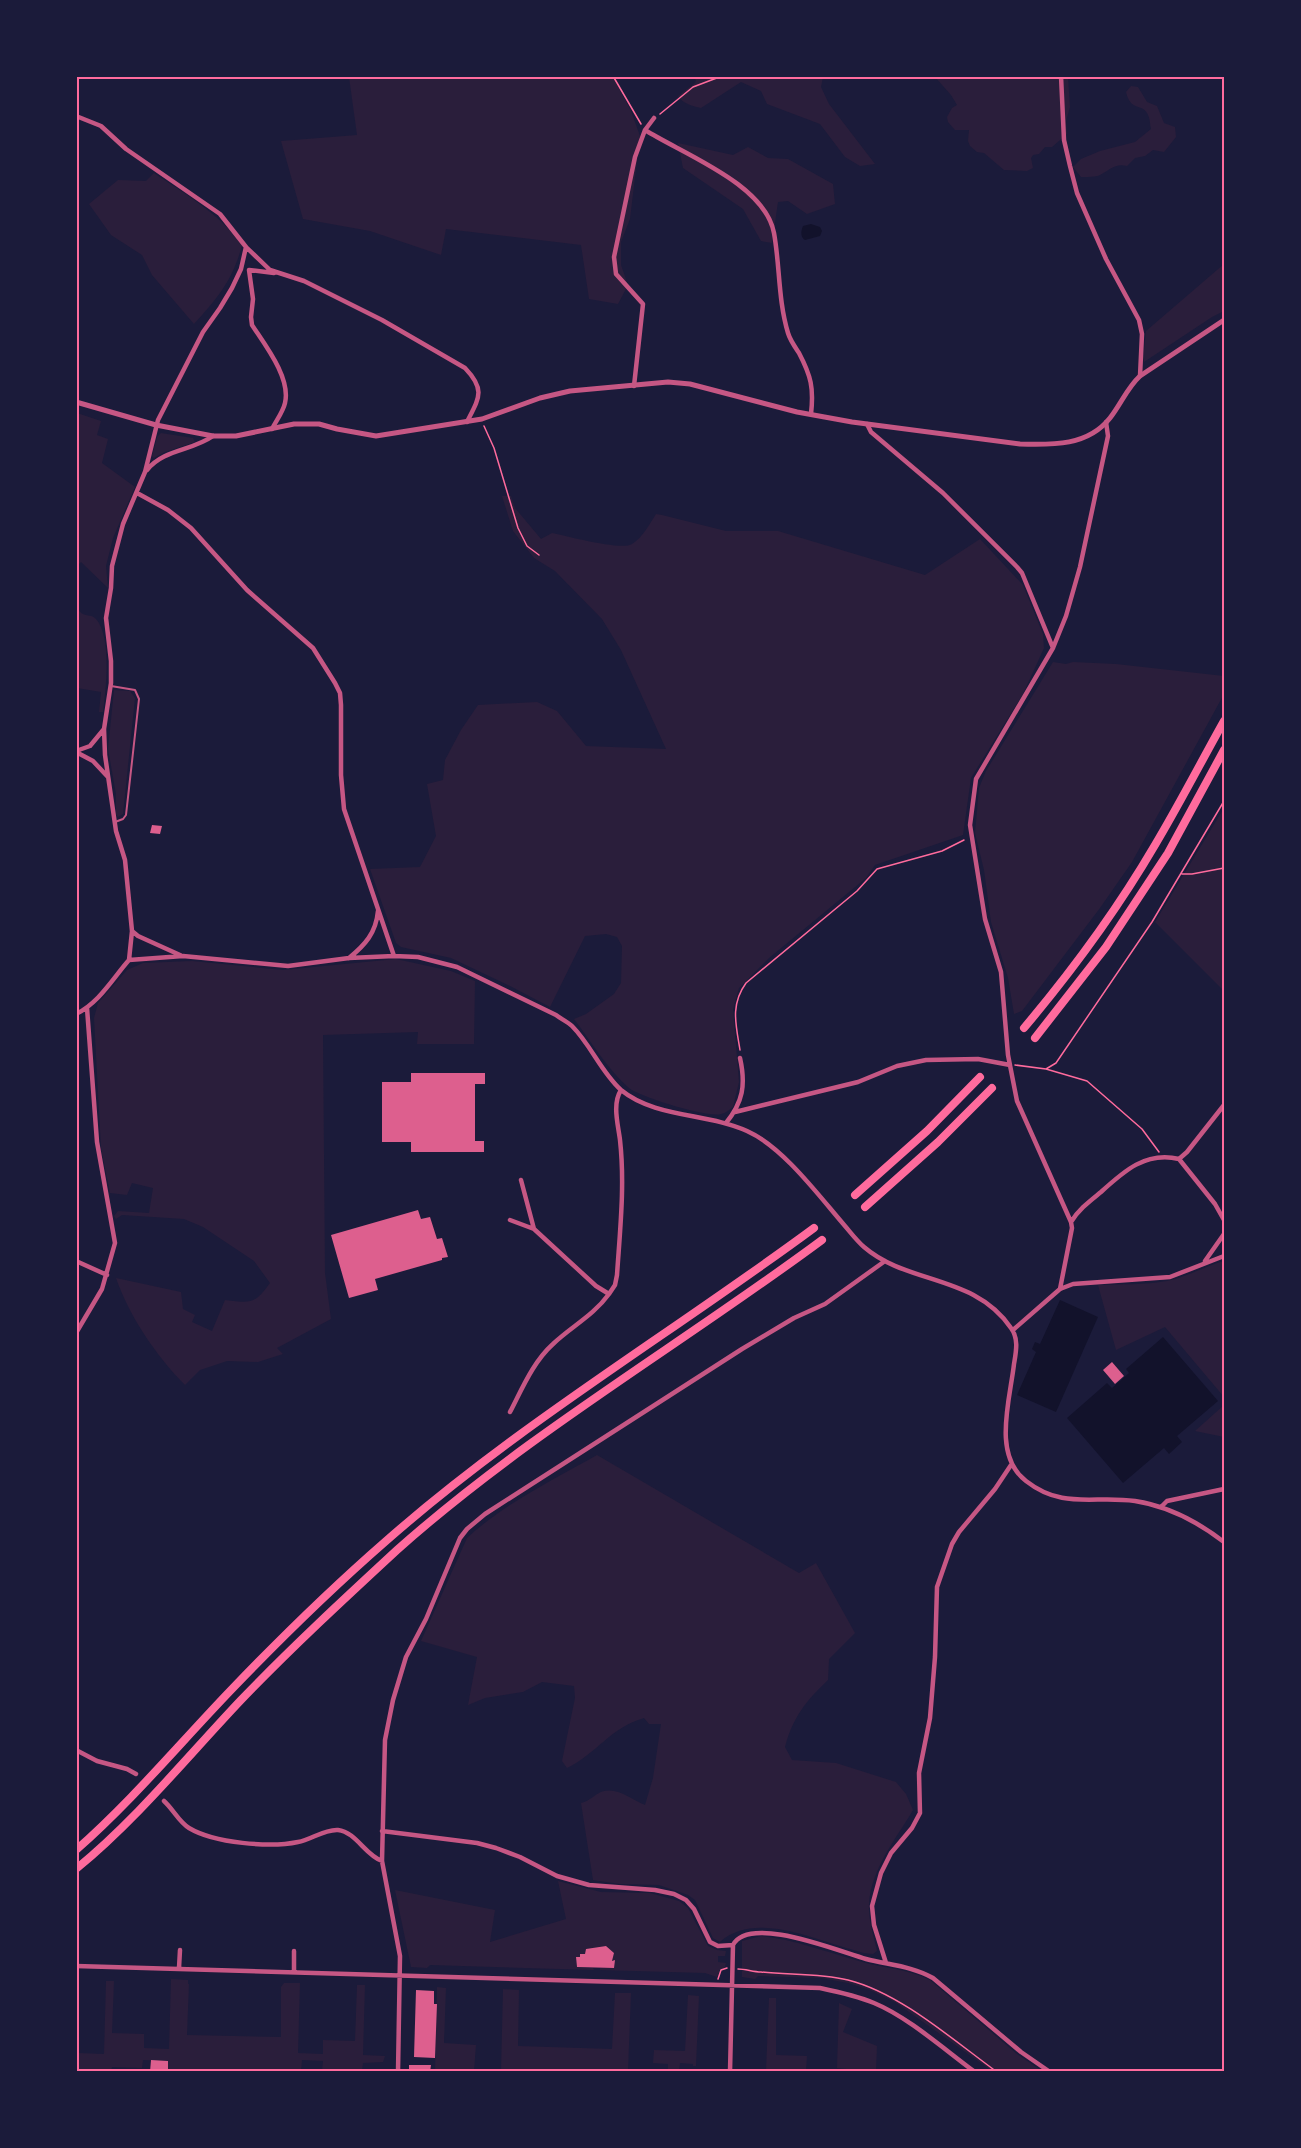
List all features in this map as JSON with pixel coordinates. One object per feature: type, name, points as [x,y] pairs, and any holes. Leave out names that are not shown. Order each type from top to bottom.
[{"type":"highway","points":[[1024,1028],[1055,991],[1106,921],[1154,846],[1224,721]]},
{"type":"highway","points":[[1035,1038],[1106,947],[1168,853],[1224,750]]},
{"type":"highway","points":[[855,1195],[927,1131],[980,1077]]},
{"type":"highway","points":[[865,1207],[938,1142],[992,1088]]},
{"type":"highway","points":[[76,1850],[121,1808],[232,1688],[336,1586],[439,1496],[502,1448],[814,1228]]},
{"type":"highway","points":[[76,1869],[132,1817],[243,1698],[340,1603],[425,1527],[512,1458],[775,1276],[822,1240]]},
{"type":"street","points":[[1062,76],[1064,140],[1077,193],[1106,259],[1138,320],[1142,334],[1140,376]]},
{"type":"street","points":[[76,116],[101,126],[126,149],[220,214],[246,247],[276,273]]},
{"type":"street","points":[[634,386],[643,304],[616,274],[614,257],[635,157],[645,130],[654,118]]},
{"type":"street","points":[[645,130],[715,168],[742,188],[762,207],[770,219],[774,232],[782,304],[789,334],[807,368],[813,386],[811,414]]},
{"type":"street","points":[[76,1014],[87,1008],[129,960],[132,931],[125,860],[115,822],[105,755],[104,729],[111,686],[111,661],[106,618],[112,566],[123,524],[145,472],[156,425],[203,332],[227,298],[241,269],[246,247]]},
{"type":"street","points":[[241,269],[276,273],[304,280],[465,368],[475,379],[480,393],[467,422]]},
{"type":"street","points":[[249,270],[253,299],[252,325],[280,371],[286,396],[285,405],[272,429]]},
{"type":"street","points":[[76,402],[156,425],[213,436],[236,436],[294,424],[319,423],[376,436],[482,419],[540,398],[570,391],[668,382],[690,384],[749,401],[866,424],[1020,444],[1049,445],[1088,437],[1106,422],[1131,384],[1140,376],[1224,320]]},
{"type":"street","points":[[1071,1222],[1017,1101],[1005,1031],[1002,978],[986,919],[970,825],[976,779],[1053,648],[1066,616],[1080,567],[1108,436],[1106,422]]},
{"type":"street","points":[[866,424],[872,432],[943,493],[1017,567],[1022,573],[1053,648]]},
{"type":"street","points":[[145,472],[160,457],[202,444],[213,436]]},
{"type":"street","points":[[137,493],[168,510],[191,528],[248,590],[313,648],[335,683],[340,693],[341,705],[341,775],[344,809],[394,956]]},
{"type":"street","points":[[76,751],[90,746],[104,729]]},
{"type":"street","points":[[76,751],[93,761],[108,778]]},
{"type":"street","points":[[349,958],[363,947],[371,936],[376,925],[377,905]]},
{"type":"street","points":[[132,931],[138,936],[183,956]]},
{"type":"street","points":[[129,960],[183,956],[288,966],[349,958],[418,957],[457,967],[556,1015],[572,1025],[621,1090],[640,1101],[681,1114],[726,1123],[761,1138],[797,1171],[864,1247],[885,1261],[959,1287],[983,1299],[1013,1330],[1017,1345],[1006,1428],[1011,1465],[1024,1480],[1045,1494],[1061,1499],[1133,1500],[1161,1507],[1181,1515],[1224,1542]]},
{"type":"street","points":[[76,1333],[102,1288],[114,1243],[97,1142],[87,1008]]},
{"type":"street","points":[[726,1123],[735,1112],[741,1098],[744,1074],[740,1058]]},
{"type":"street","points":[[735,1112],[858,1082],[897,1066],[926,1060],[978,1059],[1010,1065]]},
{"type":"street","points":[[510,1412],[536,1364],[552,1345],[599,1309],[615,1285],[622,1194],[622,1164],[616,1109],[621,1090]]},
{"type":"street","points":[[1179,1159],[1224,1105]]},
{"type":"street","points":[[1060,1289],[1071,1222],[1081,1208],[1129,1167],[1160,1154],[1179,1159],[1215,1204],[1224,1220]]},
{"type":"street","points":[[521,1180],[534,1229]]},
{"type":"street","points":[[510,1220],[534,1229],[597,1286],[609,1294]]},
{"type":"street","points":[[1204,1263],[1224,1234]]},
{"type":"street","points":[[1013,1330],[1060,1289],[1081,1283],[1170,1277],[1224,1256]]},
{"type":"street","points":[[76,1261],[107,1275]]},
{"type":"street","points":[[398,2072],[400,1956],[382,1861],[385,1740],[393,1700],[406,1657],[426,1619],[460,1538],[467,1529],[495,1508],[742,1349],[794,1318],[825,1304],[885,1261]]},
{"type":"street","points":[[886,1963],[874,1925],[872,1906],[881,1873],[891,1853],[912,1828],[920,1813],[919,1773],[930,1718],[937,1587],[952,1544],[959,1532],[995,1489],[1011,1465]]},
{"type":"street","points":[[1161,1507],[1167,1501],[1224,1489]]},
{"type":"street","points":[[76,1750],[97,1761],[127,1769],[136,1774]]},
{"type":"street","points":[[164,1801],[188,1828],[233,1842],[268,1845],[298,1842],[330,1830],[339,1830],[351,1835],[370,1855],[382,1861]]},
{"type":"street","points":[[382,1831],[477,1843],[520,1857],[557,1876],[589,1885],[655,1890],[674,1894],[686,1900],[694,1909],[710,1942],[718,1946],[733,1945]]},
{"type":"street","points":[[730,2072],[733,1945],[736,1940],[747,1935],[763,1932],[790,1936],[920,1971],[933,1978],[1021,2052],[1050,2072]]},
{"type":"street","points":[[178,1968],[180,1950]]},
{"type":"street","points":[[294,1951],[294,1972]]},
{"type":"street","points":[[76,1966],[820,1988],[847,1993],[877,2004],[975,2072]]},
{"type":"lane","points":[[111,686],[135,690],[139,699],[126,815],[115,822]]},
{"type":"path","points":[[613,76],[645,130]]},
{"type":"path","points":[[654,118],[693,87],[722,76]]},
{"type":"path","points":[[482,419],[494,448],[518,528],[527,546],[539,555]]},
{"type":"path","points":[[1046,1069],[1056,1063],[1152,922],[1224,801]]},
{"type":"path","points":[[740,1058],[735,1004],[739,992],[746,983],[857,891],[877,869],[942,851],[971,838]]},
{"type":"path","points":[[1181,874],[1224,868]]},
{"type":"path","points":[[1010,1065],[1046,1069],[1087,1081],[1142,1129],[1160,1154]]},
{"type":"path","points":[[717,1985],[724,1968],[820,1975],[849,1980],[889,1996],[910,2009],[997,2072]]},
{"type":"shaded area","points":[[349,77],[613,77],[631,111],[640,136],[630,219],[621,242],[621,265],[628,285],[618,304],[589,299],[581,245],[446,229],[441,255],[370,231],[303,219],[281,141],[357,135]]},
{"type":"shaded area","points":[[692,77],[823,77],[821,87],[829,104],[875,164],[860,166],[845,157],[820,124],[767,104],[761,91],[741,82],[701,108],[688,104],[678,96],[695,83],[696,80]]},
{"type":"shaded area","points":[[935,77],[1068,77],[1070,107],[1066,121],[1067,134],[1052,147],[1045,147],[1039,154],[1033,155],[1031,158],[1033,168],[1027,171],[1004,170],[984,153],[977,152],[970,146],[969,130],[955,130],[948,122],[947,117],[952,108],[957,105]]},
{"type":"shaded area","points":[[1131,86],[1138,87],[1147,102],[1157,106],[1164,123],[1175,127],[1176,137],[1164,152],[1153,150],[1145,156],[1135,158],[1127,166],[1116,166],[1098,176],[1081,177],[1073,167],[1081,159],[1100,151],[1135,142],[1151,129],[1145,110],[1133,105],[1128,98],[1126,92]]},
{"type":"shaded area","points":[[678,143],[733,155],[748,147],[768,158],[788,159],[833,184],[835,204],[807,214],[788,201],[778,202],[772,243],[761,241],[743,209],[683,168]]},
{"type":"shaded area","points":[[154,173],[223,223],[242,245],[229,279],[194,324],[152,275],[142,255],[111,235],[89,204],[118,180],[146,181]]},
{"type":"shaded area","points":[[811,224],[820,227],[822,231],[820,236],[805,240],[801,234],[803,226]]},
{"type":"shaded area","points":[[1224,264],[1224,311],[1144,362],[1146,331]]},
{"type":"shaded area","points":[[77,413],[101,421],[97,435],[108,439],[102,463],[135,487],[113,538],[106,566],[108,588],[81,562],[77,566]]},
{"type":"shaded area","points":[[161,433],[193,438],[195,442],[154,458],[152,456],[157,437]]},
{"type":"shaded area","points":[[502,496],[511,496],[515,508],[541,539],[552,533],[581,540],[626,546],[639,538],[656,514],[726,531],[778,531],[925,575],[980,539],[1023,585],[1043,634],[1044,648],[1023,694],[971,778],[963,835],[875,865],[866,878],[769,958],[739,988],[733,1009],[739,1082],[733,1107],[723,1114],[703,1113],[674,1106],[629,1088],[606,1064],[574,1019],[586,1014],[614,994],[621,983],[622,946],[617,937],[606,934],[585,936],[550,1007],[451,958],[401,947],[396,943],[370,869],[420,867],[436,836],[427,784],[443,780],[445,760],[478,705],[537,702],[557,711],[586,746],[666,749],[621,650],[602,619],[555,571],[534,558],[513,531]]},
{"type":"shaded area","points":[[77,607],[82,614],[96,619],[104,638],[107,664],[103,712],[99,712],[101,692],[77,688]]},
{"type":"shaded area","points":[[1053,662],[1116,664],[1224,676],[1224,694],[1132,862],[1022,1011],[1014,1014],[1008,978],[991,922],[984,870],[975,833],[979,788],[986,771]]},
{"type":"shaded area","points":[[114,690],[130,691],[135,698],[123,814],[118,817],[108,749]]},
{"type":"shaded area","points":[[1224,808],[1224,991],[1155,922]]},
{"type":"shaded area","points":[[396,959],[451,971],[475,981],[474,1044],[417,1044],[418,1032],[323,1035],[325,1273],[331,1319],[277,1348],[283,1354],[258,1362],[227,1361],[200,1370],[185,1385],[164,1362],[145,1335],[128,1307],[116,1278],[181,1292],[183,1309],[195,1315],[192,1322],[212,1331],[225,1300],[251,1301],[256,1299],[270,1283],[254,1261],[203,1227],[184,1219],[122,1215],[116,1219],[114,1216],[118,1211],[149,1213],[153,1188],[132,1183],[127,1195],[110,1193],[101,1148],[94,1018],[98,1003],[127,970],[143,963],[192,961],[283,970]]},
{"type":"shaded area","points":[[1224,1261],[1224,1397],[1165,1327],[1116,1350],[1098,1285],[1167,1281]]},
{"type":"shaded area","points":[[1060,1300],[1098,1317],[1056,1412],[1017,1395],[1036,1352],[1032,1349],[1035,1342],[1040,1344]]},
{"type":"shaded area","points":[[1163,1337],[1218,1401],[1177,1436],[1182,1442],[1169,1454],[1164,1448],[1123,1483],[1067,1418],[1107,1383],[1112,1388],[1129,1373],[1126,1369]]},
{"type":"shaded area","points":[[1224,1405],[1224,1437],[1195,1431]]},
{"type":"shaded area","points":[[597,1455],[799,1573],[816,1563],[855,1633],[829,1659],[828,1680],[801,1710],[785,1747],[792,1760],[836,1763],[896,1782],[906,1794],[913,1810],[885,1855],[874,1879],[869,1904],[869,1916],[877,1951],[873,1954],[799,1933],[765,1928],[733,1933],[720,1942],[713,1938],[695,1900],[688,1895],[659,1885],[620,1884],[593,1880],[581,1803],[599,1793],[611,1791],[645,1805],[653,1778],[661,1724],[649,1724],[644,1718],[632,1722],[567,1768],[562,1761],[575,1698],[574,1686],[542,1682],[523,1692],[485,1698],[468,1705],[477,1657],[421,1641],[467,1538],[513,1503]]},
{"type":"shaded area","points":[[558,1881],[601,1892],[650,1893],[679,1901],[688,1908],[708,1946],[726,1951],[725,1956],[718,1956],[718,1962],[726,1963],[725,1967],[720,1970],[717,1977],[705,1973],[600,1970],[600,1968],[614,1968],[614,1961],[612,1961],[614,1953],[606,1946],[586,1949],[585,1954],[576,1957],[577,1967],[594,1970],[430,1965],[427,1968],[411,1967],[395,1890],[495,1910],[490,1942],[566,1919]]},
{"type":"shaded area","points":[[761,1936],[798,1943],[913,1973],[930,1980],[1017,2054],[1042,2071],[992,2071],[895,2002],[848,1983],[821,1978],[758,1976],[755,1979],[742,1977],[742,1941]]},
{"type":"shaded area","points":[[171,1979],[188,1980],[187,2035],[281,2037],[281,1987],[284,1983],[300,1983],[298,2053],[323,2054],[323,2040],[355,2041],[357,1985],[365,1985],[363,2055],[385,2056],[383,2062],[363,2063],[362,2071],[322,2071],[323,2061],[302,2060],[301,2071],[168,2071],[168,2061],[143,2060],[142,2068],[112,2067],[111,2071],[78,2072],[79,2053],[104,2054],[106,1981],[114,1981],[112,2033],[144,2034],[144,2048],[169,2049]]},
{"type":"shaded area","points":[[437,1987],[446,1988],[444,2043],[476,2045],[474,2071],[435,2072]]},
{"type":"shaded area","points":[[503,1989],[519,1990],[518,2046],[612,2049],[615,1993],[631,1993],[628,2071],[501,2071]]},
{"type":"shaded area","points":[[688,1995],[699,1996],[696,2066],[680,2063],[679,2071],[668,2071],[668,2064],[653,2063],[654,2050],[685,2051]]},
{"type":"shaded area","points":[[769,1998],[776,1998],[776,2055],[807,2056],[806,2071],[766,2071]]},
{"type":"shaded area","points":[[839,2003],[852,2009],[843,2032],[877,2046],[876,2071],[846,2071],[846,2069],[837,2068]]},
{"type":"building","points":[[152,825],[162,826],[160,834],[150,833]]},
{"type":"building","points":[[411,1073],[485,1073],[485,1084],[475,1084],[475,1141],[484,1141],[484,1152],[411,1152],[411,1142],[382,1142],[382,1082],[411,1082]]},
{"type":"building","points":[[418,1210],[421,1219],[430,1217],[437,1239],[442,1238],[448,1257],[375,1279],[378,1290],[349,1298],[331,1235]]},
{"type":"building","points":[[1112,1362],[1124,1376],[1115,1384],[1103,1370]]},
{"type":"building","points":[[606,1946],[614,1953],[612,1961],[615,1960],[614,1968],[577,1967],[576,1957],[585,1954],[586,1949]]},
{"type":"building","points":[[416,1990],[434,1991],[434,2004],[437,2004],[435,2058],[414,2057]]},
{"type":"building","points":[[151,2060],[168,2061],[168,2072],[150,2072]]},
{"type":"building","points":[[409,2065],[431,2065],[430,2072],[409,2072]]}]
